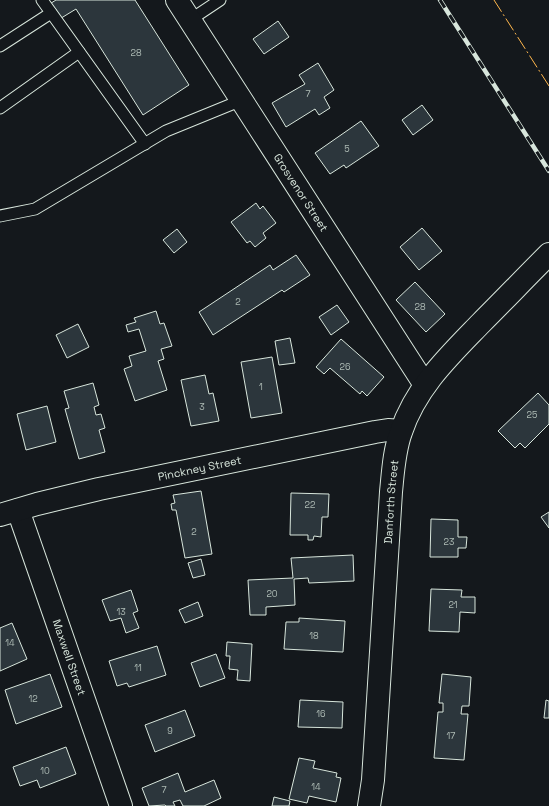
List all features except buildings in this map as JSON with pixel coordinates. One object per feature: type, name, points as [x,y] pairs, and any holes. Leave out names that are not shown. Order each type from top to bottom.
[{"type":"street","name":"Grosvenor Street","points":[[177,0],[425,385]]},
{"type":"street","name":"Danforth Street","points":[[369,806],[373,780],[391,492],[395,455],[401,431],[412,406],[425,385],[444,361],[549,254]]},
{"type":"street","name":"Pinckney Street","points":[[9,512],[99,489],[388,430],[401,431]]},
{"type":"street","name":"Maxwell Street","points":[[9,512],[121,806]]},
{"type":"lane","points":[[42,0],[145,144]]},
{"type":"lane","points":[[190,20],[220,0]]},
{"type":"lane","points":[[0,46],[51,13]]},
{"type":"lane","points":[[0,108],[79,52]]},
{"type":"lane","points":[[0,216],[35,209],[166,131],[242,100]]},
{"type":"railway","points":[[440,0],[549,171]]},
{"type":"power","points":[[494,0],[549,86]]}]
